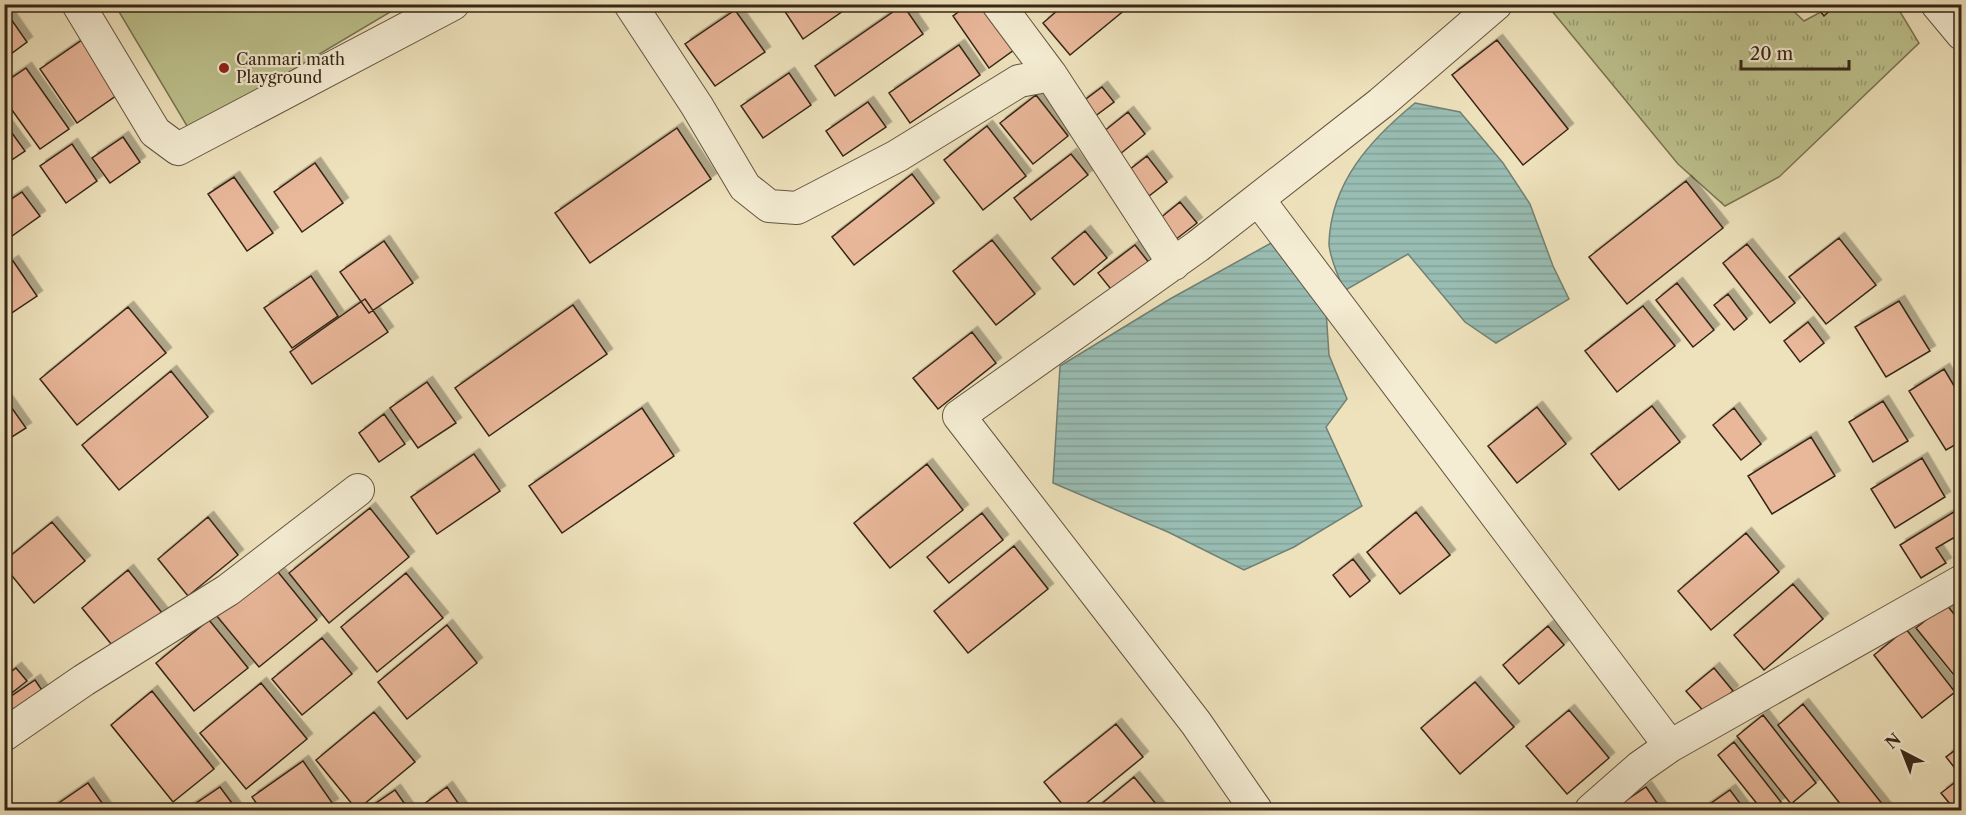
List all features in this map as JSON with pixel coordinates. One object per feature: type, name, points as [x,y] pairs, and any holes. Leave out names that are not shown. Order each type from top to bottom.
[{"type":"street","points":[[78,4],[155,132],[178,148],[453,4]]},
{"type":"street","points":[[630,4],[697,106],[745,187],[770,206],[797,208],[897,156],[1019,81],[1051,75]]},
{"type":"street","points":[[998,4],[1051,75],[1174,264]]},
{"type":"street","points":[[1256,810],[1196,723],[959,416],[1174,264],[1381,103],[1496,4]]},
{"type":"street","points":[[1937,4],[1962,34]]},
{"type":"street","points":[[1258,199],[1670,746]]},
{"type":"street","points":[[4,735],[84,680],[228,590],[358,490]]},
{"type":"street","points":[[1591,810],[1640,766],[1670,746],[1962,581]]},
{"type":"green space","name":"Canmari math Playground","points":[[115,5],[402,5],[190,131]]},
{"type":"green space","points":[[1547,5],[1787,5],[1804,21],[1834,5],[1896,5],[1919,43],[1779,177],[1725,206],[1678,164]]},
{"type":"water","points":[[1415,103],[1460,112],[1503,163],[1530,204],[1553,266],[1569,299],[1496,343],[1465,322],[1408,254],[1344,291],[1332,261],[1329,249],[1331,221],[1345,181],[1383,131]]},
{"type":"water","points":[[1271,243],[1309,259],[1326,310],[1329,355],[1347,399],[1326,427],[1362,506],[1294,547],[1244,570],[1168,532],[1053,483],[1060,366],[1170,299]]},
{"type":"building","points":[[780,4],[853,4],[803,39]]},
{"type":"building","points":[[969,4],[988,4],[1018,47],[989,68],[953,16]]},
{"type":"building","points":[[1065,4],[1132,4],[1070,55],[1043,23]]},
{"type":"building","points":[[1814,4],[1837,4],[1824,16]]},
{"type":"building","points":[[903,5],[923,34],[835,96],[815,66]]},
{"type":"building","points":[[4,9],[27,42],[4,59]]},
{"type":"building","points":[[735,10],[765,52],[715,86],[685,44]]},
{"type":"building","points":[[82,40],[120,93],[77,123],[40,69]]},
{"type":"building","points":[[1497,40],[1568,129],[1523,165],[1452,75]]},
{"type":"building","points":[[959,45],[980,75],[910,123],[889,93]]},
{"type":"building","points":[[26,68],[69,129],[40,149],[4,99],[4,83]]},
{"type":"building","points":[[789,73],[811,105],[763,138],[741,106]]},
{"type":"building","points":[[1102,87],[1114,102],[1094,117],[1082,102]]},
{"type":"building","points":[[1036,95],[1068,136],[1033,164],[1000,123]]},
{"type":"building","points":[[868,102],[886,127],[843,156],[826,131]]},
{"type":"building","points":[[1128,112],[1145,134],[1120,154],[1103,132]]},
{"type":"building","points":[[4,122],[25,151],[4,165]]},
{"type":"building","points":[[987,126],[1026,176],[983,210],[944,160]]},
{"type":"building","points":[[677,128],[711,179],[590,263],[555,213]]},
{"type":"building","points":[[123,137],[140,162],[110,183],[92,158]]},
{"type":"building","points":[[72,144],[97,181],[66,203],[40,166]]},
{"type":"building","points":[[1071,154],[1088,175],[1031,220],[1014,198]]},
{"type":"building","points":[[1147,156],[1167,182],[1149,196],[1129,170]]},
{"type":"building","points":[[315,163],[343,203],[302,232],[274,192]]},
{"type":"building","points":[[912,174],[934,203],[854,265],[832,237]]},
{"type":"building","points":[[234,177],[273,233],[247,251],[208,194]]},
{"type":"building","points":[[1686,181],[1723,228],[1627,304],[1589,257]]},
{"type":"building","points":[[22,192],[40,216],[12,236],[4,225],[4,204]]},
{"type":"building","points":[[1180,202],[1197,223],[1175,240],[1159,219]]},
{"type":"building","points":[[1085,231],[1107,258],[1074,285],[1052,258]]},
{"type":"building","points":[[1839,238],[1876,285],[1826,324],[1789,277]]},
{"type":"building","points":[[992,240],[1035,294],[996,325],[953,271]]},
{"type":"building","points":[[384,241],[413,283],[369,313],[340,272]]},
{"type":"building","points":[[1747,244],[1795,303],[1770,323],[1723,263]]},
{"type":"building","points":[[1135,245],[1150,264],[1114,293],[1098,273]]},
{"type":"building","points":[[13,261],[37,296],[4,318],[4,267]]},
{"type":"building","points":[[311,276],[338,316],[292,348],[264,308]]},
{"type":"building","points":[[1677,283],[1714,330],[1693,347],[1656,300]]},
{"type":"building","points":[[1728,294],[1747,319],[1734,330],[1714,305]]},
{"type":"building","points":[[365,299],[388,332],[312,384],[290,352]]},
{"type":"building","points":[[1899,301],[1930,351],[1886,377],[1855,327]]},
{"type":"building","points":[[573,305],[607,354],[489,436],[455,388]]},
{"type":"building","points":[[1643,306],[1675,346],[1617,392],[1585,351]]},
{"type":"building","points":[[128,307],[166,353],[77,425],[40,379]]},
{"type":"building","points":[[1808,322],[1824,343],[1800,362],[1784,341]]},
{"type":"building","points":[[972,332],[996,363],[938,409],[913,378]]},
{"type":"building","points":[[1944,369],[1962,399],[1962,441],[1946,450],[1909,391]]},
{"type":"building","points":[[171,371],[208,417],[119,490],[82,445]]},
{"type":"building","points":[[427,382],[456,423],[418,448],[390,408]]},
{"type":"building","points":[[4,397],[26,428],[4,442]]},
{"type":"building","points":[[1883,401],[1908,441],[1873,462],[1849,422]]},
{"type":"building","points":[[1652,406],[1680,442],[1619,490],[1591,454]]},
{"type":"building","points":[[1537,407],[1566,444],[1517,483],[1488,446]]},
{"type":"building","points":[[642,408],[674,456],[562,533],[529,486]]},
{"type":"building","points":[[1734,408],[1761,444],[1741,460],[1713,425]]},
{"type":"building","points":[[384,414],[405,444],[379,462],[359,433]]},
{"type":"building","points":[[1811,437],[1835,476],[1772,514],[1748,476]]},
{"type":"building","points":[[474,454],[500,491],[437,534],[411,497]]},
{"type":"building","points":[[1922,458],[1945,497],[1895,528],[1871,489]]},
{"type":"building","points":[[927,464],[963,510],[890,568],[854,523]]},
{"type":"building","points":[[1962,507],[1962,533],[1936,548],[1946,563],[1921,578],[1900,545]]},
{"type":"building","points":[[370,508],[409,557],[329,623],[289,573]]},
{"type":"building","points":[[1416,512],[1450,555],[1400,594],[1367,552]]},
{"type":"building","points":[[982,513],[1003,540],[949,583],[927,557]]},
{"type":"building","points":[[208,517],[238,555],[188,596],[158,559]]},
{"type":"building","points":[[52,522],[85,561],[34,603],[4,566],[4,561]]},
{"type":"building","points":[[1746,533],[1779,572],[1711,630],[1678,591]]},
{"type":"building","points":[[1014,546],[1048,589],[968,653],[934,611]]},
{"type":"building","points":[[1353,559],[1370,581],[1350,597],[1333,575]]},
{"type":"building","points":[[274,567],[317,620],[259,667],[216,615]]},
{"type":"building","points":[[128,570],[166,618],[120,655],[82,608]]},
{"type":"building","points":[[406,573],[443,618],[377,672],[341,627]]},
{"type":"building","points":[[1793,584],[1823,619],[1764,670],[1734,635]]},
{"type":"building","points":[[1946,604],[1962,624],[1962,685],[1916,628]]},
{"type":"building","points":[[209,620],[248,668],[194,711],[156,663]]},
{"type":"building","points":[[447,625],[477,663],[407,719],[378,682]]},
{"type":"building","points":[[1548,626],[1564,645],[1519,684],[1503,665]]},
{"type":"building","points":[[1906,629],[1955,692],[1922,718],[1874,655]]},
{"type":"building","points":[[322,638],[352,674],[302,715],[272,679]]},
{"type":"building","points":[[16,668],[27,681],[4,699],[4,677]]},
{"type":"building","points":[[1714,668],[1733,691],[1706,714],[1686,691]]},
{"type":"building","points":[[35,680],[48,699],[15,722],[4,708],[4,701]]},
{"type":"building","points":[[1475,682],[1514,727],[1460,774],[1421,728]]},
{"type":"building","points":[[261,683],[307,739],[246,789],[200,733]]},
{"type":"building","points":[[152,691],[214,769],[173,802],[111,725]]},
{"type":"building","points":[[1803,704],[1887,810],[1845,810],[1778,725]]},
{"type":"building","points":[[1569,710],[1609,758],[1567,794],[1526,746]]},
{"type":"building","points":[[374,712],[415,762],[357,810],[316,760]]},
{"type":"building","points":[[1763,715],[1816,783],[1791,804],[1737,736]]},
{"type":"building","points":[[1116,724],[1143,757],[1078,810],[1067,810],[1044,782]]},
{"type":"building","points":[[1734,742],[1781,802],[1770,810],[1762,810],[1718,755]]},
{"type":"building","points":[[1962,745],[1962,770],[1958,772],[1946,757]]},
{"type":"building","points":[[303,761],[333,804],[324,810],[261,810],[252,797]]},
{"type":"building","points":[[1134,777],[1161,810],[1094,810]]},
{"type":"building","points":[[1962,777],[1962,810],[1955,810],[1941,793]]},
{"type":"building","points":[[88,783],[107,810],[50,809]]},
{"type":"building","points":[[220,787],[237,810],[186,810]]},
{"type":"building","points":[[447,787],[463,810],[428,810],[424,804]]},
{"type":"building","points":[[1646,787],[1662,810],[1612,810]]},
{"type":"building","points":[[395,790],[409,810],[366,810]]},
{"type":"building","points":[[1730,790],[1745,810],[1706,810],[1704,808]]},
{"type":"place","name":"Canmari math Playground","points":[[224,68]]}]
